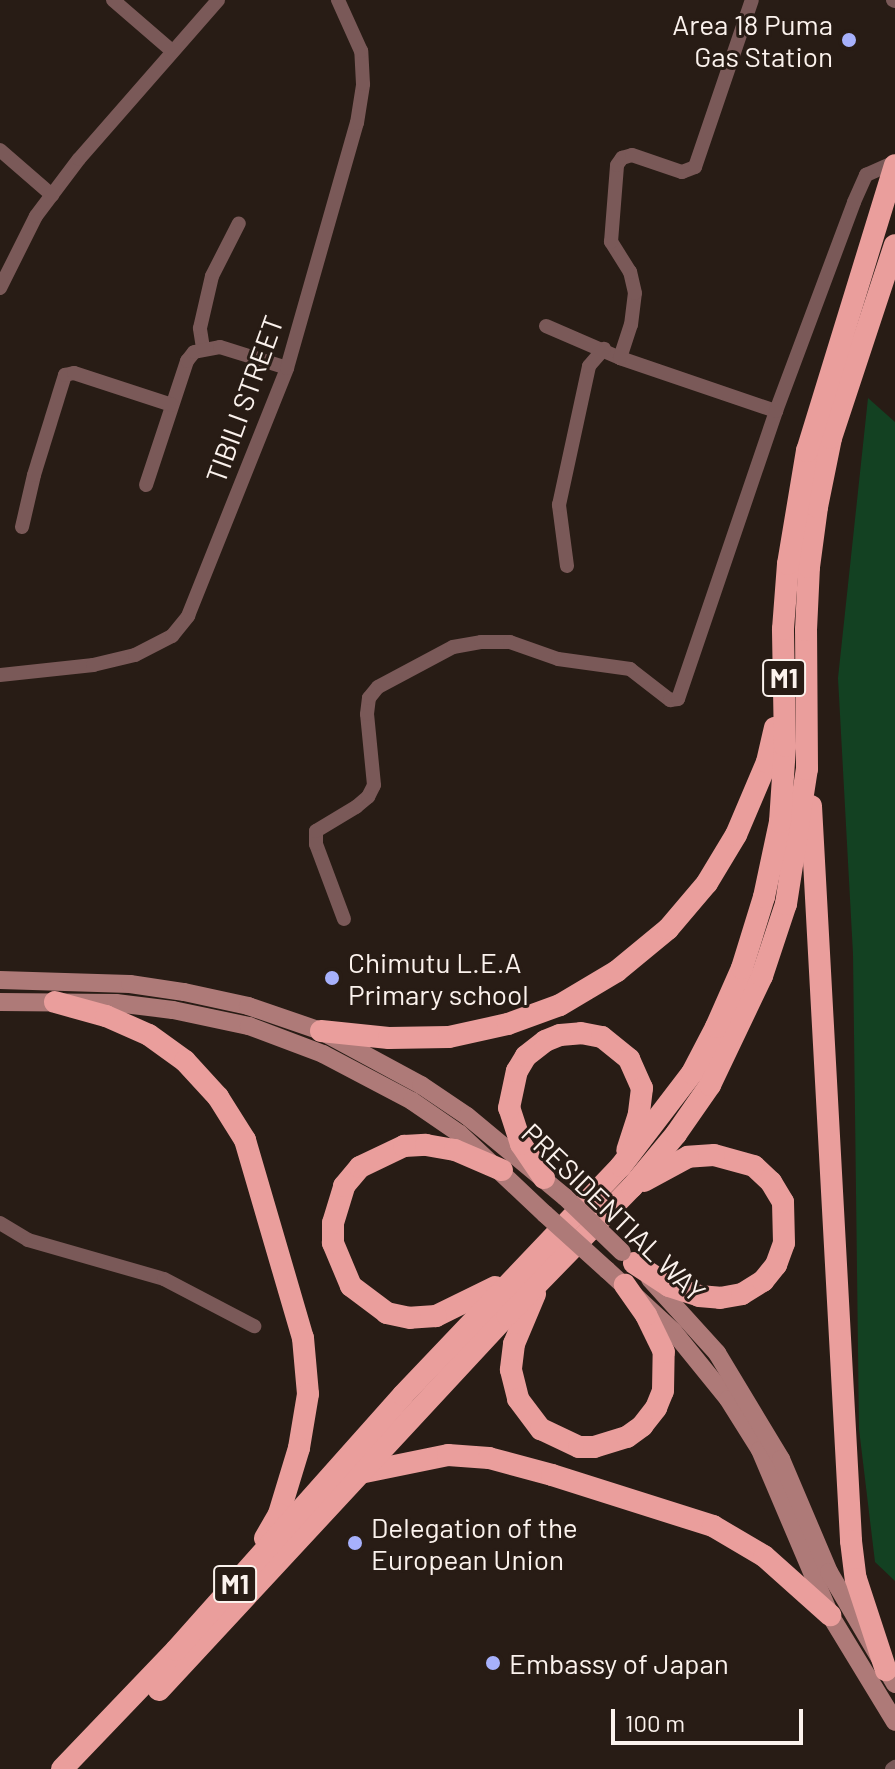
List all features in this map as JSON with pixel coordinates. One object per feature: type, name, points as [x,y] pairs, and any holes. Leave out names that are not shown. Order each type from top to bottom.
[{"type":"highway","name":"M1","points":[[62,1769],[534,1272],[692,1073],[742,968],[764,897],[780,822],[783,629],[788,564],[807,451],[895,163]]},
{"type":"highway","name":"M1","points":[[534,1272],[632,1187],[676,1134],[710,1085],[762,976],[786,904],[807,769],[806,630],[809,567],[817,507],[831,438],[895,245]]},
{"type":"highway","points":[[321,1031],[389,1038],[449,1037],[508,1024],[560,1005],[617,971],[668,929],[707,883],[736,835],[767,762],[784,691]]},
{"type":"highway","points":[[807,769],[816,850],[851,1541],[865,1612],[890,1677]]},
{"type":"highway","points":[[55,1002],[106,1016],[149,1035],[173,1052],[218,1097],[245,1140],[303,1338],[308,1394],[299,1448],[279,1514],[247,1571]]},
{"type":"highway","points":[[544,1178],[521,1144],[509,1108],[517,1071],[526,1056],[545,1041],[560,1035],[581,1033],[602,1037],[623,1052],[638,1075],[642,1088],[639,1114],[621,1166]]},
{"type":"highway","points":[[502,1170],[455,1150],[426,1145],[404,1146],[381,1155],[360,1167],[344,1186],[336,1205],[333,1243],[351,1286],[366,1301],[387,1313],[410,1318],[436,1316],[534,1272]]},
{"type":"highway","points":[[628,1257],[669,1286],[699,1296],[720,1298],[742,1294],[763,1281],[776,1265],[784,1243],[786,1223],[783,1202],[771,1182],[754,1166],[735,1158],[714,1155],[688,1157],[632,1187]]},
{"type":"highway","points":[[534,1272],[514,1344],[513,1383],[527,1413],[541,1429],[579,1447],[627,1437],[642,1426],[656,1408],[663,1391],[664,1352],[646,1315],[625,1285]]},
{"type":"highway","name":"M1","points":[[77,1769],[168,1681],[360,1473],[410,1404]]},
{"type":"highway","points":[[360,1473],[448,1455],[489,1458],[552,1475],[713,1526],[764,1556],[830,1615]]},
{"type":"main road","name":"PRESIDENTIAL WAY","points":[[0,980],[130,984],[248,1006],[321,1031],[421,1085],[467,1116],[565,1197],[628,1257],[717,1353],[781,1459],[829,1572],[890,1677]]},
{"type":"main road","name":"PRESIDENTIAL WAY","points":[[0,1002],[116,1003],[173,1010],[249,1026],[323,1054],[412,1101],[502,1170],[545,1214],[673,1331],[728,1399],[760,1450],[830,1615],[895,1722]]},
{"type":"street","points":[[113,0],[172,51]]},
{"type":"street","points":[[0,288],[23,237],[52,195],[218,0]]},
{"type":"street","name":"TIBILI STREET","points":[[0,675],[93,665],[135,655],[158,646],[181,627],[196,600],[287,368],[329,230],[363,84],[361,51],[338,0]]},
{"type":"street","points":[[620,358],[631,325],[635,293],[630,272],[611,242],[617,165],[622,158],[632,155],[682,172],[695,167],[752,0]]},
{"type":"street","points":[[0,150],[52,195]]},
{"type":"street","points":[[344,919],[316,844],[316,831],[356,807],[368,797],[374,785],[367,714],[369,698],[378,687],[453,647],[481,642],[510,642],[558,659],[630,669],[670,700],[678,699],[776,411],[866,175],[895,163]]},
{"type":"street","points":[[203,348],[200,328],[212,276],[239,223]]},
{"type":"street","points":[[546,326],[620,358],[776,411]]},
{"type":"street","points":[[146,485],[190,355],[203,348],[220,347],[287,368]]},
{"type":"street","points":[[567,566],[559,505],[589,366],[604,349]]},
{"type":"street","points":[[22,527],[34,475],[65,375],[74,373],[172,405]]},
{"type":"street","points":[[0,1223],[28,1240],[164,1279],[254,1326]]},
{"type":"green space","points":[[868,398],[895,422],[895,1581],[875,1562],[859,1429],[853,954],[838,678]]},
{"type":"place","name":"Area 18 Puma Gas Station","points":[[849,40]]},
{"type":"place","name":"Chimutu L.E.A Primary school","points":[[332,978]]},
{"type":"place","name":"Delegation of the European Union","points":[[355,1543]]},
{"type":"place","name":"Embassy of Japan","points":[[493,1663]]}]
